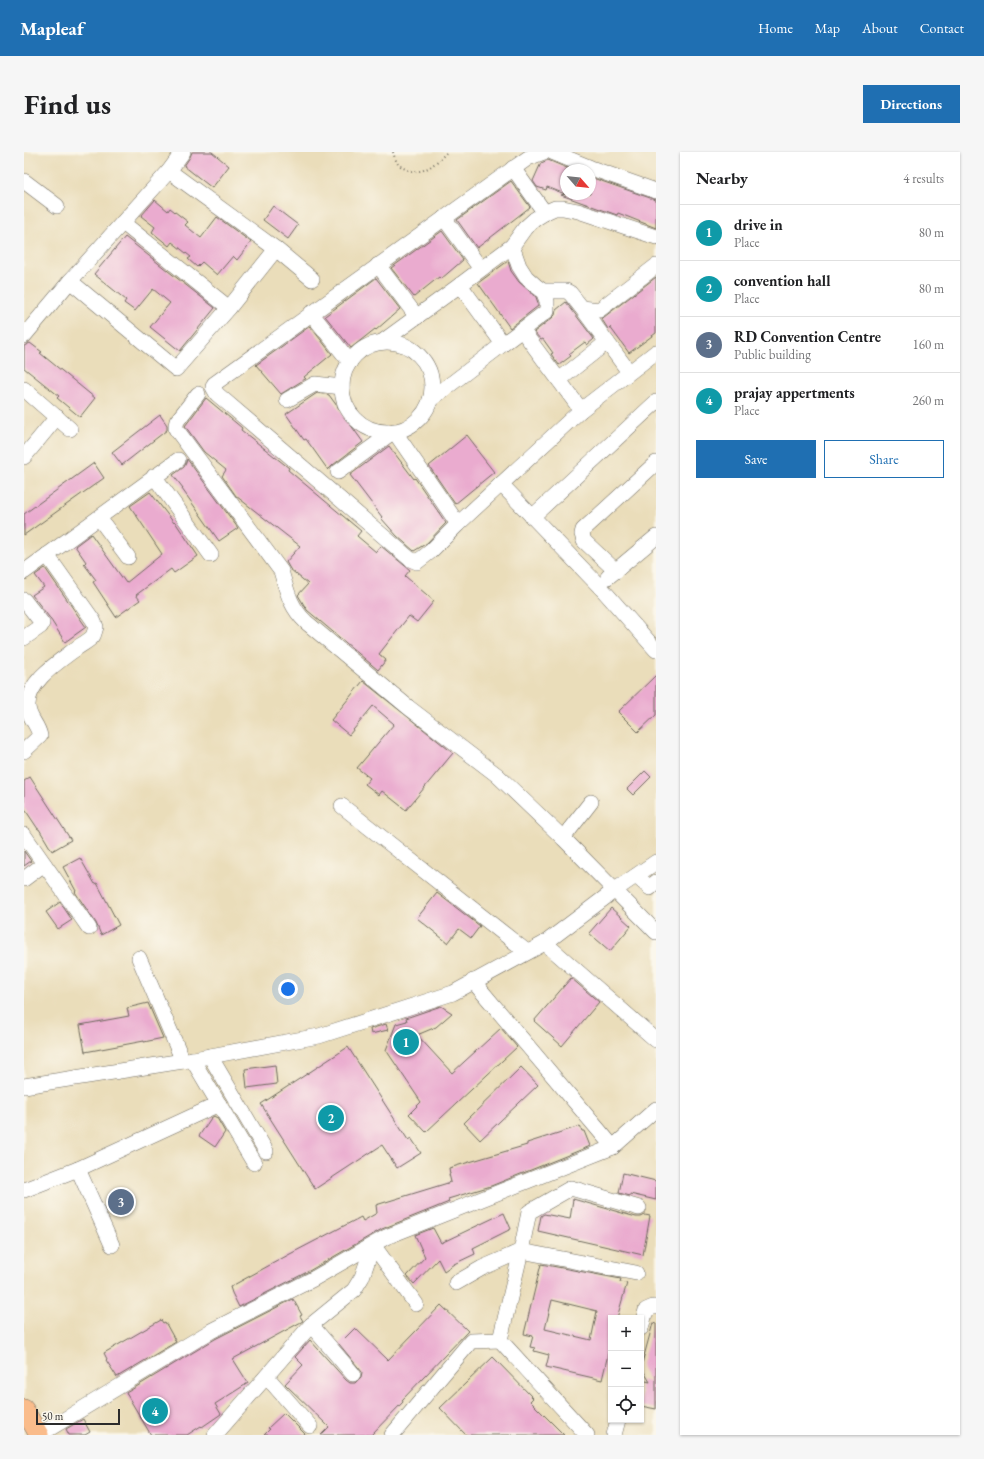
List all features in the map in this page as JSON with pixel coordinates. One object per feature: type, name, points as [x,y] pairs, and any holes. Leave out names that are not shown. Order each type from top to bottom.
[{"type":"main road","points":[[24,1409],[39,1435]]},
{"type":"street","points":[[24,336],[70,281],[169,171],[183,152]]},
{"type":"street","points":[[544,152],[528,158],[513,168],[311,313],[214,384],[213,387],[217,394],[410,559],[417,562],[421,560],[581,410],[656,352]]},
{"type":"street","points":[[552,152],[591,168],[656,191]]},
{"type":"street","points":[[513,168],[545,213]]},
{"type":"street","points":[[169,171],[276,249],[312,279]]},
{"type":"street","points":[[24,181],[57,206]]},
{"type":"street","points":[[382,342],[512,246],[525,228],[545,213],[555,208],[578,211],[656,237]]},
{"type":"street","points":[[444,218],[482,269]]},
{"type":"street","points":[[123,223],[228,308]]},
{"type":"street","points":[[512,246],[519,266],[526,277],[543,291],[547,301],[547,311]]},
{"type":"street","points":[[70,281],[176,369],[276,249]]},
{"type":"street","points":[[378,265],[416,317]]},
{"type":"street","points":[[582,308],[598,310],[656,266]]},
{"type":"street","points":[[460,285],[503,344]]},
{"type":"street","points":[[543,291],[566,291],[570,293],[629,372]]},
{"type":"street","points":[[430,400],[570,293]]},
{"type":"street","points":[[311,313],[350,362]]},
{"type":"street","points":[[522,330],[581,410]]},
{"type":"street","points":[[382,342],[396,343],[410,349],[421,358],[428,371],[432,385],[430,400],[424,413],[404,429],[394,431],[376,431],[365,427],[355,420],[343,399],[343,375],[350,362],[356,355],[368,346],[382,342]]},
{"type":"street","points":[[559,380],[607,342]]},
{"type":"street","points":[[287,400],[315,384],[342,387]]},
{"type":"street","points":[[24,389],[70,429]]},
{"type":"street","points":[[198,394],[177,421],[176,429],[281,571],[295,610],[306,622],[408,706],[497,775],[563,838],[656,932]]},
{"type":"street","points":[[532,517],[656,402]]},
{"type":"street","points":[[24,457],[58,417]]},
{"type":"street","points":[[394,431],[458,524]]},
{"type":"street","points":[[338,472],[394,431]]},
{"type":"street","points":[[24,572],[178,460]]},
{"type":"street","points":[[616,571],[584,541],[582,534],[583,530],[656,463]]},
{"type":"street","points":[[154,476],[211,555]]},
{"type":"street","points":[[501,484],[654,644]]},
{"type":"street","points":[[99,518],[128,557]]},
{"type":"street","points":[[599,585],[656,537]]},
{"type":"street","points":[[24,751],[40,736],[39,728],[30,716],[28,707],[29,694],[34,685],[54,666],[93,636],[96,627],[94,620],[47,556]]},
{"type":"street","points":[[24,600],[42,623],[41,626],[26,639]]},
{"type":"street","points":[[563,838],[591,802]]},
{"type":"street","points":[[342,806],[527,952]]},
{"type":"street","points":[[24,835],[89,928]]},
{"type":"street","points":[[24,1086],[188,1060],[318,1036],[453,993],[545,943],[615,890],[656,862]]},
{"type":"street","points":[[24,879],[44,864]]},
{"type":"street","points":[[634,909],[653,885],[636,876]]},
{"type":"street","points":[[545,943],[656,1040]]},
{"type":"street","points":[[139,958],[188,1060],[219,1104],[254,1163]]},
{"type":"street","points":[[473,981],[613,1147]]},
{"type":"street","points":[[210,1056],[266,1151]]},
{"type":"street","points":[[24,1190],[78,1169],[219,1104]]},
{"type":"street","points":[[39,1435],[211,1331],[313,1279],[386,1237],[613,1147],[656,1109]]},
{"type":"street","points":[[78,1169],[112,1245]]},
{"type":"street","points":[[500,1340],[529,1212],[571,1188],[639,1208]]},
{"type":"street","points":[[373,1245],[416,1304]]},
{"type":"street","points":[[217,1434],[311,1324],[354,1290],[362,1277],[373,1245]]},
{"type":"street","points":[[456,1283],[482,1268],[521,1251],[636,1273]]},
{"type":"street","points":[[644,1317],[646,1310],[656,1307]]},
{"type":"street","points":[[311,1324],[353,1374]]},
{"type":"street","points":[[392,1435],[471,1341],[500,1340],[587,1435]]},
{"type":"street","points":[[267,1377],[310,1426]]},
{"type":"street","points":[[614,1435],[617,1423]]},
{"type":"path","points":[[393,152],[399,165],[416,172],[427,170],[447,152]]},
{"type":"building","points":[[192,152],[212,152],[229,166],[212,188],[184,166]]},
{"type":"building","points":[[548,160],[560,165],[560,192],[547,187],[546,190],[537,187],[533,181],[541,163]]},
{"type":"building","points":[[596,179],[656,200],[656,228],[618,213],[617,215],[575,200],[596,200]]},
{"type":"building","points":[[511,181],[530,207],[477,248],[457,220]]},
{"type":"building","points":[[155,200],[168,211],[170,208],[188,222],[185,225],[201,238],[217,217],[251,242],[237,260],[233,256],[217,275],[202,262],[197,267],[188,259],[191,257],[172,242],[169,246],[152,232],[155,227],[141,216]]},
{"type":"building","points":[[273,206],[298,225],[288,239],[263,220]]},
{"type":"building","points":[[442,231],[463,260],[441,279],[439,277],[414,297],[391,268]]},
{"type":"building","points":[[125,237],[215,308],[180,351],[150,327],[170,303],[153,289],[135,311],[124,303],[126,300],[94,274]]},
{"type":"building","points":[[508,261],[511,271],[519,282],[536,297],[538,303],[538,306],[510,328],[478,283]]},
{"type":"building","points":[[656,277],[656,333],[629,353],[610,327],[608,329],[601,318]]},
{"type":"building","points":[[376,278],[400,309],[376,330],[375,329],[351,348],[325,316]]},
{"type":"building","points":[[566,302],[594,339],[587,345],[585,342],[569,354],[571,356],[559,365],[543,339],[541,340],[534,332],[552,318],[555,315],[556,310]]},
{"type":"building","points":[[310,326],[332,354],[304,377],[306,379],[281,394],[256,365]]},
{"type":"building","points":[[30,343],[95,398],[80,417],[57,398],[59,396],[24,368],[24,346]]},
{"type":"building","points":[[317,393],[329,395],[363,442],[328,470],[286,414]]},
{"type":"building","points":[[206,398],[242,428],[241,430],[289,468],[288,470],[361,531],[357,536],[376,552],[381,546],[410,570],[405,576],[434,601],[417,622],[409,616],[379,654],[386,660],[378,670],[307,610],[298,595],[308,584],[290,569],[286,562],[300,546],[236,496],[222,476],[226,470],[204,452],[185,426]]},
{"type":"building","points":[[160,415],[167,425],[167,430],[122,465],[112,452]]},
{"type":"building","points":[[467,435],[494,472],[455,504],[429,466]]},
{"type":"building","points":[[389,446],[414,479],[415,478],[446,523],[427,543],[414,551],[397,536],[381,518],[382,517],[350,475]]},
{"type":"building","points":[[187,459],[238,528],[219,541],[173,475],[184,467]]},
{"type":"building","points":[[94,463],[104,478],[24,535],[24,514]]},
{"type":"building","points":[[150,492],[174,523],[175,522],[198,556],[174,573],[171,569],[136,595],[140,600],[116,617],[93,582],[96,580],[84,564],[86,562],[75,546],[91,534],[126,583],[162,554],[130,506]]},
{"type":"building","points":[[45,568],[86,627],[65,642],[49,617],[32,595],[44,587],[35,575]]},
{"type":"building","points":[[656,675],[656,715],[638,732],[618,712]]},
{"type":"building","points":[[363,681],[453,753],[406,810],[382,791],[379,795],[365,784],[370,778],[357,768],[394,724],[373,706],[349,735],[331,720]]},
{"type":"building","points":[[645,771],[651,777],[633,795],[627,789]]},
{"type":"building","points":[[30,777],[71,840],[52,851],[24,808],[24,781]]},
{"type":"building","points":[[24,851],[31,861],[24,866]]},
{"type":"building","points":[[80,858],[95,884],[97,883],[119,925],[101,935],[96,923],[75,892],[76,891],[63,867]]},
{"type":"building","points":[[437,893],[480,926],[471,938],[459,929],[448,943],[417,918]]},
{"type":"building","points":[[60,902],[72,920],[58,929],[46,912]]},
{"type":"building","points":[[611,908],[631,926],[610,951],[589,933]]},
{"type":"building","points":[[571,978],[599,1002],[562,1046],[534,1021]]},
{"type":"building","points":[[148,1003],[163,1038],[85,1052],[80,1025],[129,1016],[127,1008]]},
{"type":"building","points":[[441,1006],[452,1013],[436,1027],[417,1035],[452,1073],[501,1028],[517,1047],[426,1132],[409,1114],[421,1102],[386,1050],[396,1024],[407,1021],[406,1018]]},
{"type":"building","points":[[386,1024],[388,1030],[371,1034],[370,1029]]},
{"type":"building","points":[[348,1047],[408,1140],[411,1138],[421,1153],[397,1168],[382,1145],[315,1189],[261,1104]]},
{"type":"building","points":[[275,1065],[277,1084],[247,1088],[245,1069]]},
{"type":"building","points":[[521,1067],[538,1085],[480,1140],[464,1123]]},
{"type":"building","points":[[214,1116],[217,1118],[225,1132],[215,1147],[199,1136]]},
{"type":"building","points":[[580,1126],[582,1131],[584,1131],[590,1146],[491,1186],[448,1199],[449,1202],[382,1229],[309,1271],[239,1307],[230,1287],[361,1217],[363,1221],[377,1213],[376,1205],[451,1182],[449,1168],[527,1145],[527,1143]]},
{"type":"building","points":[[623,1173],[656,1181],[656,1200],[619,1193]]},
{"type":"building","points":[[573,1199],[636,1217],[645,1215],[650,1216],[643,1255],[538,1231],[541,1216],[544,1214],[570,1219]]},
{"type":"building","points":[[504,1213],[511,1229],[473,1248],[475,1254],[454,1264],[444,1271],[438,1259],[414,1284],[407,1276],[425,1257],[415,1235],[433,1228],[441,1243]]},
{"type":"building","points":[[541,1264],[621,1279],[620,1282],[627,1283],[618,1315],[608,1315],[608,1354],[602,1380],[546,1367],[549,1355],[534,1351],[535,1348],[530,1347],[533,1336],[524,1334]],"holes":[[[552,1300],[597,1311],[591,1340],[545,1329]]]},
{"type":"building","points":[[293,1299],[302,1315],[300,1316],[303,1321],[233,1359],[248,1383],[215,1404],[221,1414],[187,1435],[151,1435],[126,1393],[215,1339]]},
{"type":"building","points":[[441,1305],[468,1331],[402,1400],[403,1402],[371,1435],[321,1435],[329,1427],[285,1384],[303,1365],[295,1357],[310,1340],[346,1380],[350,1383],[355,1383],[361,1377],[362,1372],[339,1344],[355,1328],[388,1360]]},
{"type":"building","points":[[161,1320],[163,1323],[165,1322],[176,1342],[117,1377],[106,1360],[107,1359],[104,1353]]},
{"type":"building","points":[[653,1323],[656,1324],[656,1409],[644,1407],[644,1381],[650,1382],[644,1372],[644,1356]]},
{"type":"building","points":[[493,1357],[533,1398],[530,1401],[564,1435],[466,1435],[440,1408]]},
{"type":"building","points":[[284,1413],[306,1435],[264,1435],[270,1429],[268,1428]]},
{"type":"building","points":[[83,1419],[90,1432],[85,1435],[69,1435],[66,1429]]},
{"type":"place","name":"drive in","points":[[406,1042]]},
{"type":"place","name":"convention hall","points":[[331,1118]]},
{"type":"place","name":"RD Convention Centre","points":[[121,1202]]},
{"type":"place","name":"prajay appertments","points":[[155,1411]]}]
